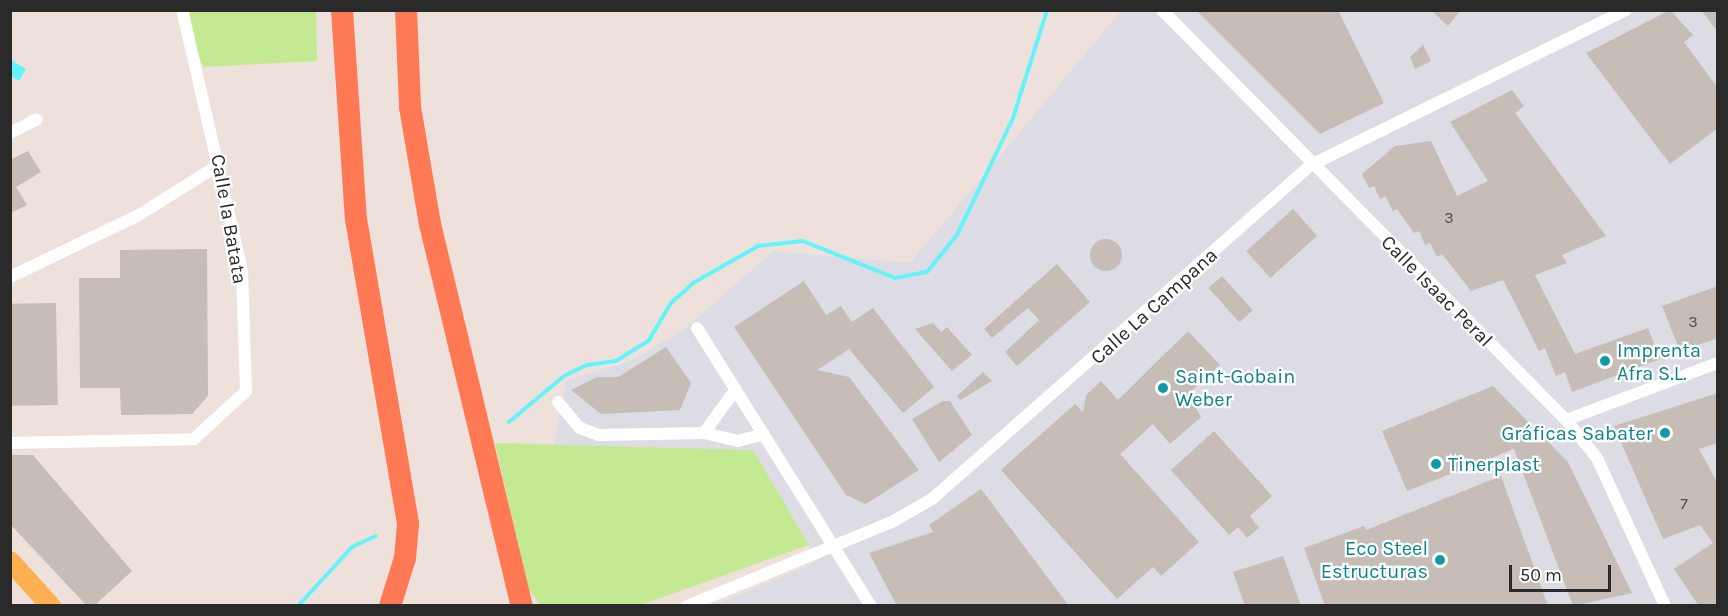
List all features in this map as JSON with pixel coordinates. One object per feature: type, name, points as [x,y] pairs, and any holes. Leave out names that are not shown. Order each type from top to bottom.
[{"type":"highway","points":[[342,10],[356,219],[408,524],[405,558],[390,606]]},
{"type":"highway","points":[[406,10],[410,107],[430,224],[522,599]]},
{"type":"main road","points":[[10,561],[51,606]]},
{"type":"street","name":"Calle la Batata","points":[[10,443],[203,437],[246,391],[242,271],[220,164],[182,10]]},
{"type":"street","name":"Calle Isaac Peral","points":[[1162,10],[1311,165],[1566,420],[1597,458],[1661,604]]},
{"type":"street","name":"Calle La Campana","points":[[687,606],[835,546],[932,499],[976,465],[1311,165],[1626,10]]},
{"type":"street","points":[[10,133],[37,119]]},
{"type":"street","points":[[10,277],[139,215],[220,164]]},
{"type":"street","points":[[697,328],[871,606]]},
{"type":"street","points":[[1566,420],[1718,363]]},
{"type":"street","points":[[704,433],[736,389]]},
{"type":"street","points":[[558,402],[580,429],[599,435],[704,433],[738,441],[764,434]]},
{"type":"shaded area","points":[[1121,11],[1717,11],[1717,605],[715,605],[818,561],[753,450],[554,446],[566,380],[630,361],[683,330],[773,251],[910,263]]},
{"type":"green space","points":[[182,11],[316,11],[317,61],[203,67]]},
{"type":"green space","points":[[495,443],[753,450],[809,545],[641,605],[540,605],[528,588]]},
{"type":"water","points":[[11,60],[26,69],[19,81],[11,76]]},
{"type":"building","points":[[1196,10],[1338,10],[1384,103],[1320,134]]},
{"type":"building","points":[[1431,10],[1461,10],[1448,26]]},
{"type":"building","points":[[1670,10],[1693,35],[1684,42],[1718,88],[1718,128],[1670,164],[1586,53]]},
{"type":"building","points":[[1701,10],[1718,10],[1718,32]]},
{"type":"building","points":[[1423,45],[1431,61],[1415,69],[1410,57]]},
{"type":"building","points":[[1512,90],[1524,106],[1515,113],[1606,236],[1562,255],[1567,263],[1535,275],[1575,354],[1648,328],[1660,359],[1572,392],[1565,372],[1556,376],[1545,348],[1539,351],[1503,280],[1471,291],[1442,254],[1437,257],[1430,243],[1425,245],[1419,231],[1414,233],[1397,209],[1393,211],[1385,196],[1380,199],[1374,186],[1369,188],[1362,174],[1395,146],[1431,141],[1457,196],[1488,181],[1450,122]]},
{"type":"building","points":[[28,151],[41,172],[16,187],[27,205],[10,213],[10,160]]},
{"type":"building","points":[[1293,209],[1317,236],[1270,278],[1246,251]]},
{"type":"building","points":[[1106,239],[1117,244],[1122,255],[1117,266],[1106,271],[1095,266],[1090,255],[1095,244]]},
{"type":"building","points":[[207,249],[208,396],[192,414],[121,415],[120,388],[80,388],[79,278],[120,278],[120,250]]},
{"type":"building","points":[[1057,264],[1090,302],[1017,366],[1005,352],[1039,320],[1028,308],[992,338],[984,329]]},
{"type":"building","points":[[1222,276],[1253,310],[1239,322],[1209,288]]},
{"type":"building","points":[[804,281],[826,315],[841,306],[852,322],[873,308],[934,387],[903,413],[849,349],[817,370],[849,377],[919,470],[866,504],[846,495],[734,327]]},
{"type":"building","points":[[1718,286],[1718,338],[1680,351],[1662,306]]},
{"type":"building","points":[[56,303],[58,405],[12,406],[10,304]]},
{"type":"building","points":[[933,323],[941,332],[947,327],[972,355],[952,371],[915,329]]},
{"type":"building","points":[[1188,331],[1220,365],[1188,394],[1201,417],[1170,444],[1153,424],[1120,454],[1199,542],[1161,576],[1153,567],[1117,599],[1001,470],[1075,404],[1083,412],[1086,395],[1101,381],[1118,400]]},
{"type":"building","points":[[666,347],[691,383],[680,410],[601,414],[571,390],[597,377],[618,377]]},
{"type":"building","points":[[983,372],[992,381],[960,400],[957,396]]},
{"type":"building","points":[[1493,386],[1568,462],[1632,593],[1573,606],[1514,449],[1407,491],[1382,431]]},
{"type":"building","points":[[1718,393],[1718,443],[1699,449],[1718,484],[1718,606],[1699,606],[1674,569],[1713,543],[1700,525],[1663,539],[1614,426]]},
{"type":"building","points":[[943,401],[950,401],[972,435],[939,462],[912,419]]},
{"type":"building","points":[[1214,431],[1272,496],[1250,516],[1259,528],[1247,538],[1238,527],[1229,535],[1171,470]]},
{"type":"building","points":[[10,455],[33,455],[132,571],[94,606],[87,606],[10,524]]},
{"type":"building","points":[[1501,476],[1548,606],[1325,606],[1304,548],[1364,526],[1366,530]]},
{"type":"building","points":[[981,489],[1069,606],[897,606],[869,553],[933,532],[929,525]]},
{"type":"building","points":[[1283,556],[1301,606],[1245,606],[1233,572]]},
{"type":"waterway","points":[[509,422],[564,376],[587,365],[616,361],[649,340],[671,303],[693,283],[758,246],[803,241],[895,278],[927,272],[957,235],[1013,118],[1047,10]]},
{"type":"waterway","points":[[298,606],[352,547],[376,536]]},
{"type":"place","name":"Imprenta Afra S.L.","points":[[1605,361]]},
{"type":"place","name":"Saint-Gobain Weber","points":[[1163,388]]},
{"type":"place","name":"Gráficas Sabater","points":[[1665,433]]},
{"type":"place","name":"Tinerplast","points":[[1436,464]]},
{"type":"place","name":"Eco Steel Estructuras","points":[[1440,560]]}]
